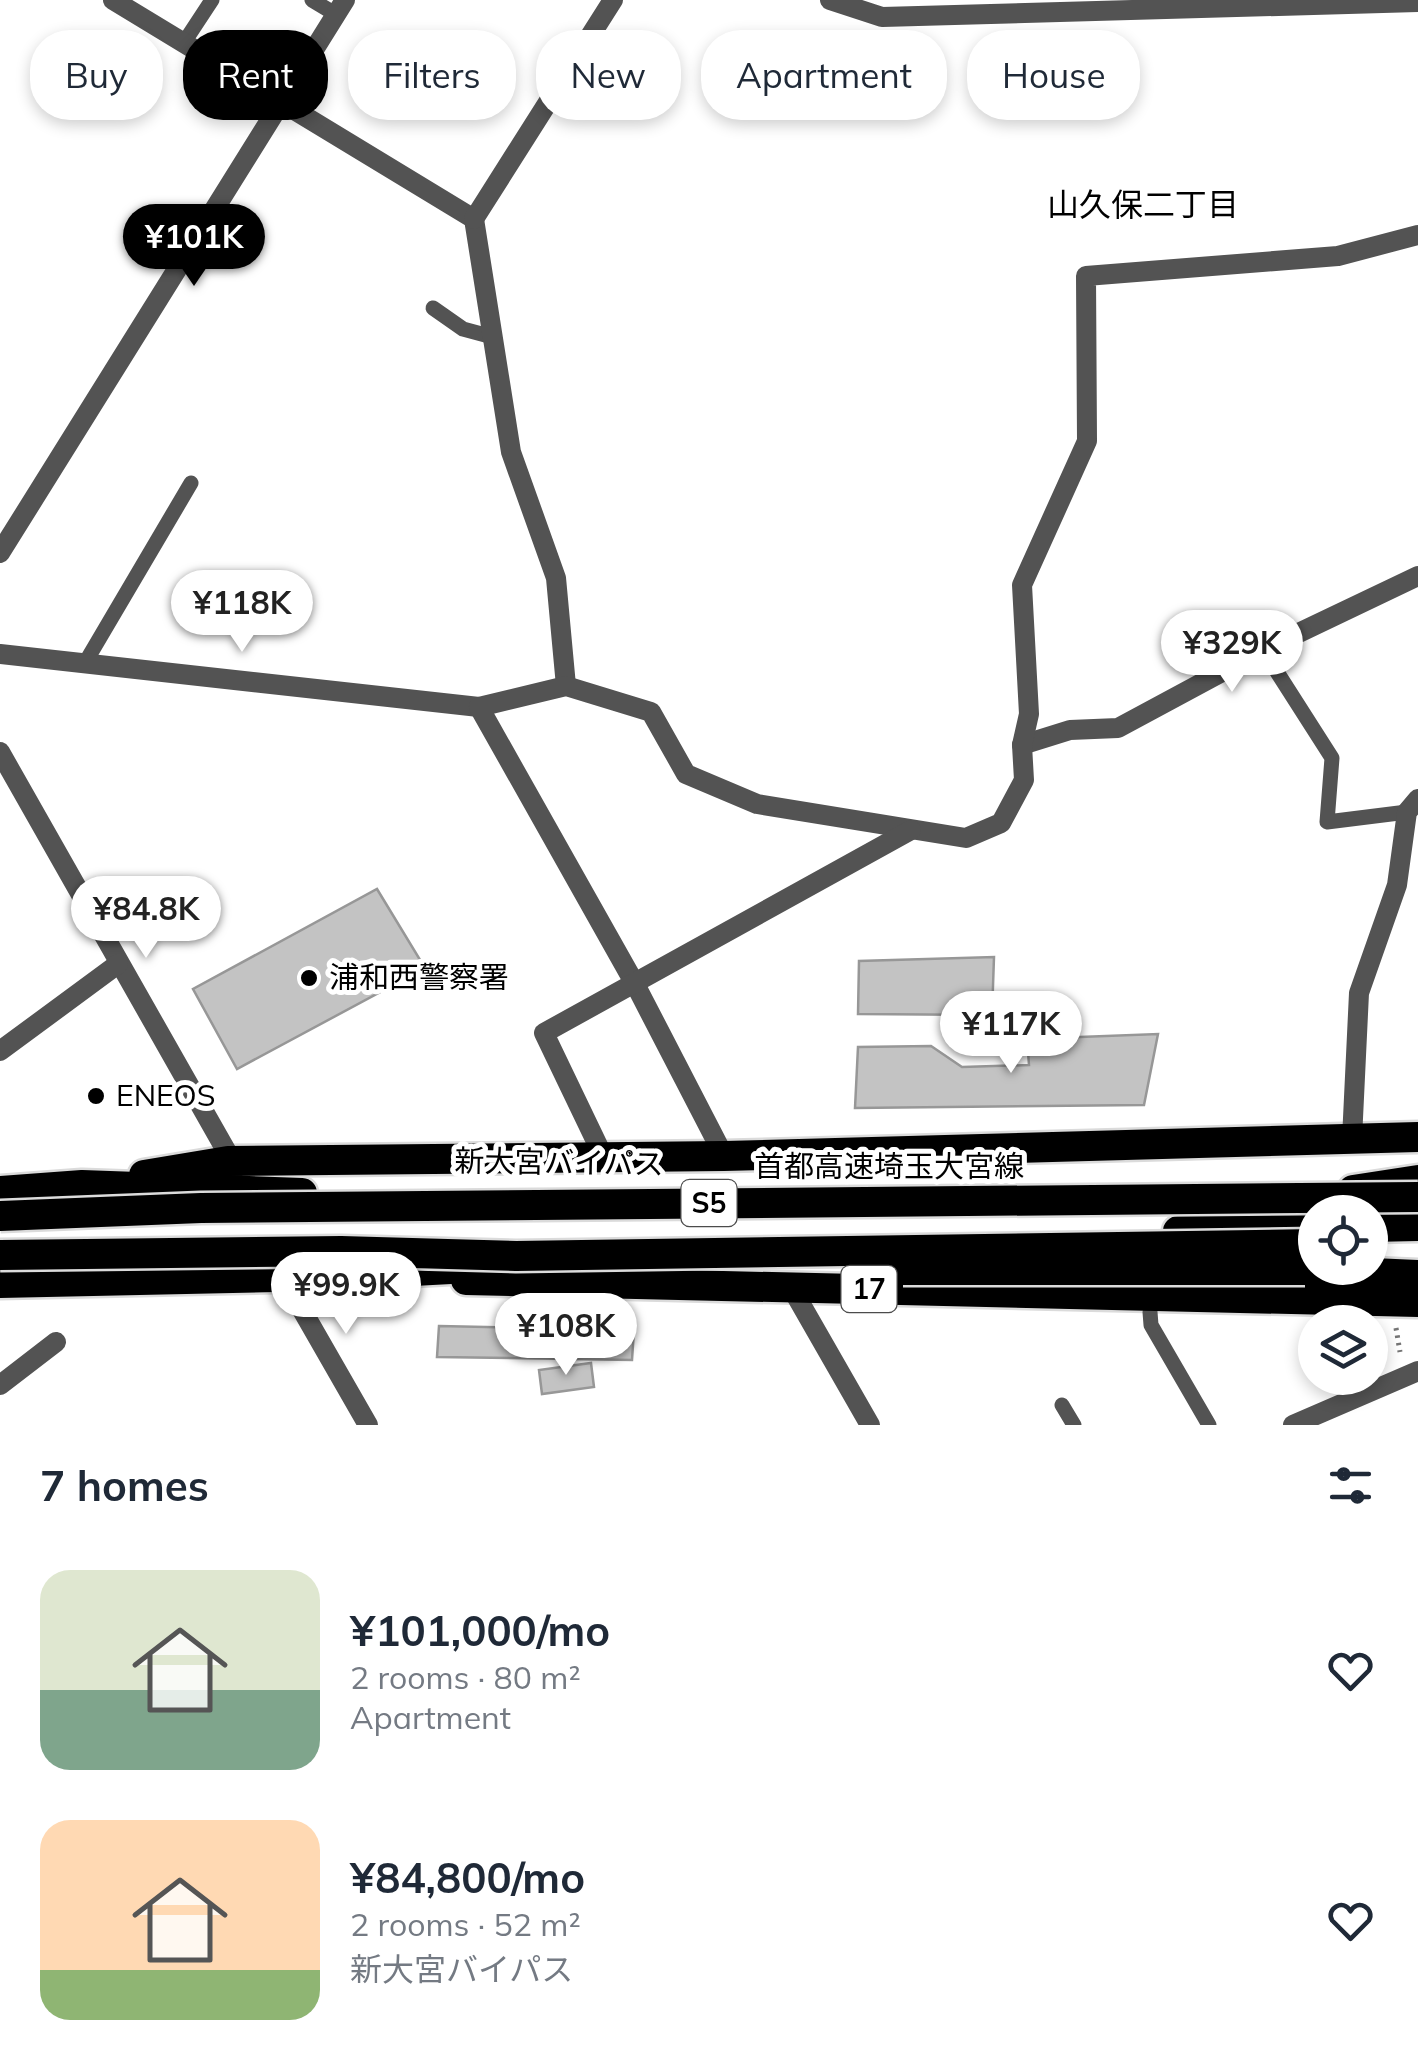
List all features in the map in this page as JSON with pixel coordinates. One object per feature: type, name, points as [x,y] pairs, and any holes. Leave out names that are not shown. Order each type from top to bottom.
[{"type":"highway","points":[[82,1185],[228,1161],[724,1156],[1418,1137]]},
{"type":"highway","points":[[1370,1195],[1418,1180]]},
{"type":"highway","name":"新大宮バイパス","points":[[0,1191],[82,1185],[264,1192],[1088,1207],[1418,1206]]},
{"type":"highway","name":"首都高速埼玉大宮線","points":[[1388,1202],[1418,1197]]},
{"type":"highway","name":"首都高速埼玉大宮線","points":[[0,1216],[200,1208],[1298,1213]]},
{"type":"highway","name":"17","points":[[320,1276],[1089,1233],[1298,1214]]},
{"type":"highway","points":[[1388,1227],[1418,1226]]},
{"type":"highway","points":[[1388,1243],[1418,1242]]},
{"type":"highway","name":"S5","points":[[0,1256],[342,1251],[516,1256],[1298,1244]]},
{"type":"highway","points":[[516,1256],[724,1270],[1305,1270],[1418,1276]]},
{"type":"highway","name":"17","points":[[0,1282],[282,1274],[1418,1302]]},
{"type":"street","points":[[112,0],[183,39]]},
{"type":"street","points":[[566,686],[556,578],[511,452],[474,219],[612,0]]},
{"type":"street","points":[[830,0],[882,17],[1299,2],[1418,2]]},
{"type":"street","points":[[326,30],[341,7]]},
{"type":"street","points":[[0,553],[269,120]]},
{"type":"street","points":[[308,120],[474,219]]},
{"type":"street","points":[[0,654],[479,707],[566,686],[651,712],[686,774],[756,804],[966,838],[1001,824],[1024,780],[1022,745],[1029,714],[1022,584],[1088,441],[1086,276],[1338,256],[1418,235]]},
{"type":"street","points":[[1022,745],[1070,730],[1118,728],[1263,650],[1418,576]]},
{"type":"street","points":[[479,707],[635,984],[724,1156]]},
{"type":"street","points":[[0,752],[228,1161],[264,1192]]},
{"type":"street","points":[[1352,1139],[1359,993],[1397,885],[1412,806]]},
{"type":"street","points":[[604,1158],[544,1033],[912,829]]},
{"type":"street","points":[[0,1052],[118,964]]},
{"type":"street","points":[[282,1274],[368,1425]]},
{"type":"street","points":[[791,1287],[870,1425]]},
{"type":"street","points":[[0,1385],[56,1342]]},
{"type":"street","points":[[1293,1425],[1418,1371]]},
{"type":"lane","points":[[192,30],[212,0]]},
{"type":"lane","points":[[312,0],[341,7]]},
{"type":"lane","points":[[433,308],[463,329],[490,336]]},
{"type":"lane","points":[[86,663],[191,482]]},
{"type":"lane","points":[[1263,650],[1332,758],[1327,822],[1412,806]]},
{"type":"lane","points":[[1150,1312],[1151,1325],[1209,1425]]},
{"type":"lane","points":[[1062,1405],[1074,1425]]},
{"type":"building","name":"浦和西警察署","points":[[377,889],[425,968],[237,1069],[193,989]]},
{"type":"building","points":[[994,957],[992,1015],[858,1014],[859,961]]},
{"type":"building","points":[[1158,1034],[1144,1105],[855,1108],[858,1047],[931,1046],[962,1067],[1029,1065],[1027,1039]]},
{"type":"building","points":[[439,1326],[634,1330],[632,1360],[437,1357]]},
{"type":"building","points":[[591,1363],[594,1387],[542,1394],[539,1370]]},
{"type":"place","name":"浦和西警察署","points":[[309,978]]},
{"type":"place","name":"ENEOS","points":[[96,1096]]},
{"type":"district","name":"山久保二丁目","points":[[1143,205]]}]
